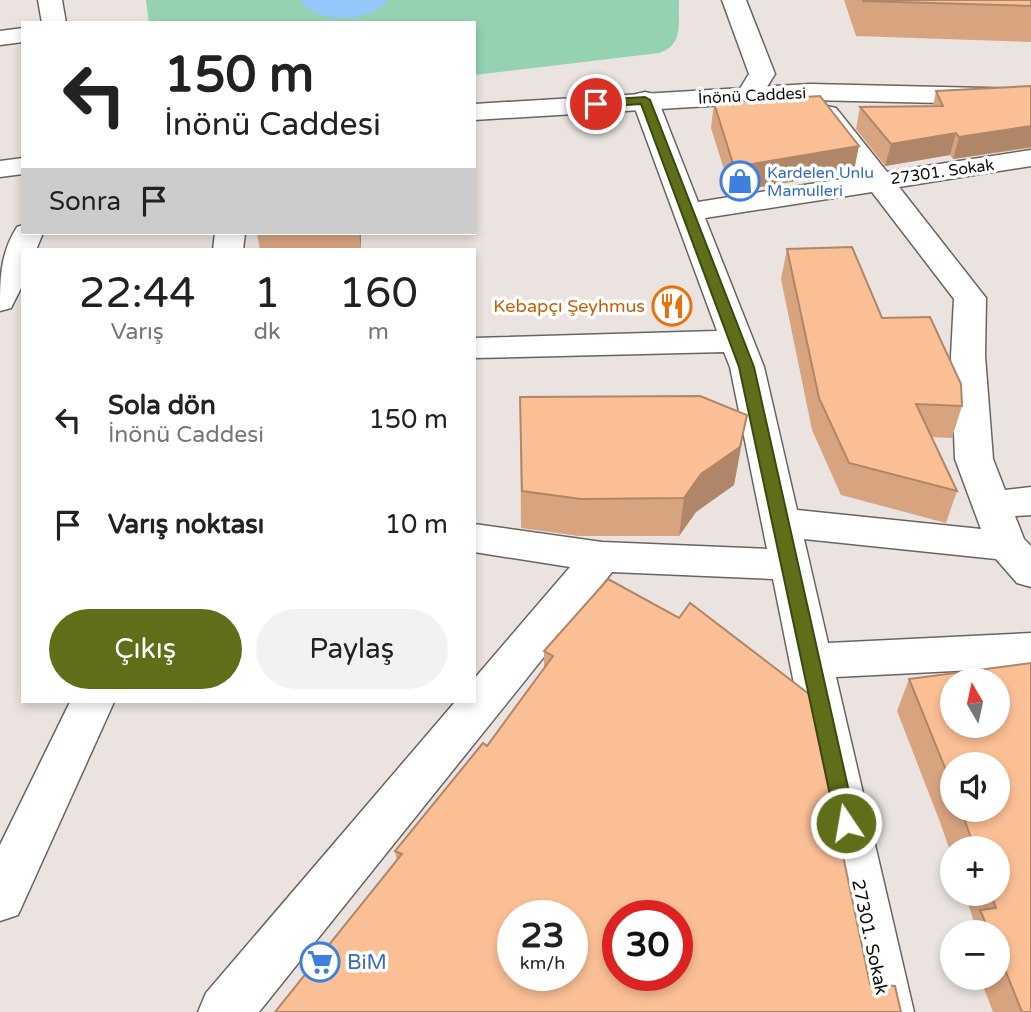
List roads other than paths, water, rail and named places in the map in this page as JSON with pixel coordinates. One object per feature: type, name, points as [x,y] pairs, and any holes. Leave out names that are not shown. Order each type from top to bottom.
[{"type":"street","points":[[50,0],[54,21]]},
{"type":"street","points":[[734,0],[762,74],[750,95]]},
{"type":"street","points":[[0,38],[21,35]]},
{"type":"street","points":[[810,92],[970,298],[968,356],[974,459],[1019,559]]},
{"type":"street","name":"İnönü Caddesi","points":[[476,112],[810,92],[1031,97]]},
{"type":"street","name":"27301. Sokak","points":[[645,100],[747,367],[887,1012]]},
{"type":"street","name":"27301. Sokak","points":[[688,212],[1031,158]]},
{"type":"street","points":[[0,169],[21,166]]},
{"type":"street","points":[[0,301],[21,250]]},
{"type":"street","points":[[476,348],[736,341]]},
{"type":"street","points":[[993,505],[1031,501]]},
{"type":"street","points":[[780,522],[1019,559]]},
{"type":"street","points":[[476,538],[602,558],[790,565]]},
{"type":"street","points":[[225,1012],[602,558]]},
{"type":"street","points":[[811,661],[1031,650]]},
{"type":"street","points":[[0,898],[92,703]]},
{"type":"water","points":[[302,0],[388,0],[369,13],[345,18],[320,15],[301,3]]},
{"type":"place","name":"Kardelen Unlu Mamulleri","points":[[740,181]]},
{"type":"place","name":"Kebapçı Şeyhmus","points":[[672,306]]},
{"type":"place","name":"BiM","points":[[320,962]]}]
